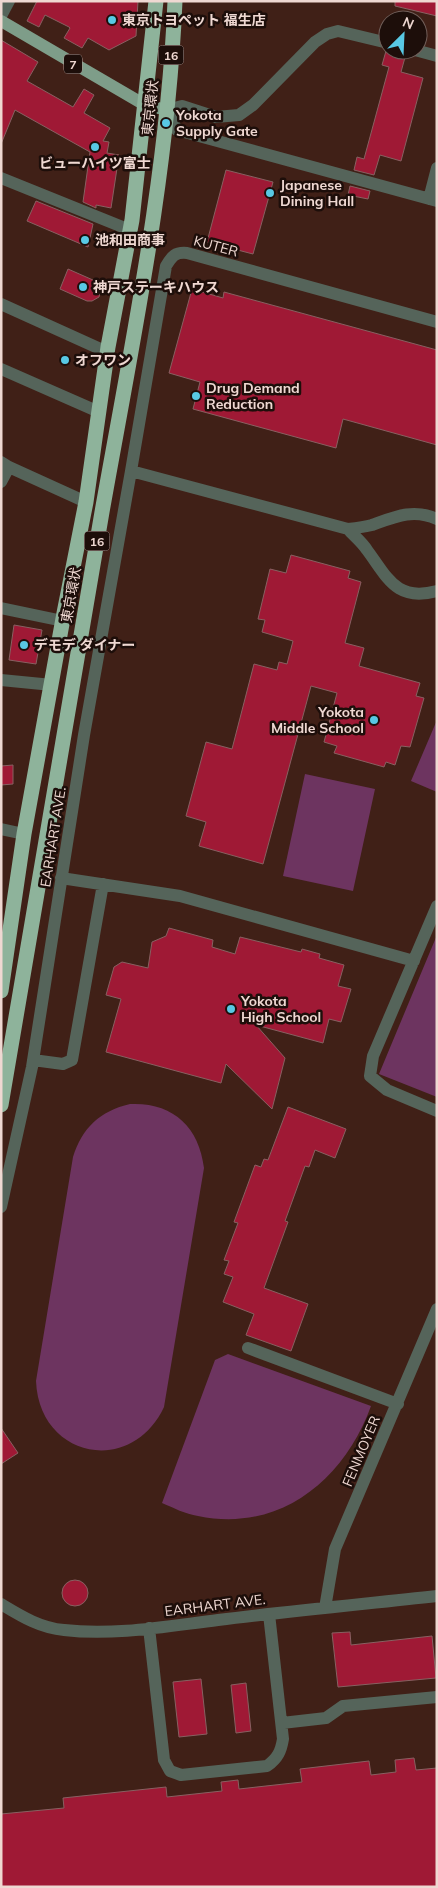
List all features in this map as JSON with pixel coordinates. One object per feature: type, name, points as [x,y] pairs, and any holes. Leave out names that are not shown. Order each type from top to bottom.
[{"type":"highway","name":"東京環状","points":[[1,990],[24,834],[86,502],[107,352],[130,230],[156,1]]},
{"type":"highway","name":"東京環状","points":[[1,1105],[86,603],[152,230],[167,110],[175,1]]},
{"type":"main road","name":"7","points":[[1,21],[145,105],[167,110]]},
{"type":"street","points":[[1,16],[9,1]]},
{"type":"street","points":[[378,41],[338,31],[326,34],[314,42],[253,105],[239,115],[216,117],[182,106],[167,110],[177,130],[433,200],[437,168]]},
{"type":"street","points":[[1,178],[130,230]]},
{"type":"street","name":"KUTER","points":[[131,471],[163,275],[171,257],[178,253],[187,253],[437,322]]},
{"type":"street","points":[[1,304],[107,352]]},
{"type":"street","points":[[1,369],[99,412]]},
{"type":"street","points":[[1,482],[5,464],[86,502]]},
{"type":"street","points":[[131,471],[348,529],[370,526],[396,515],[415,513],[430,515],[437,519]]},
{"type":"street","name":"EARHART AVE.","points":[[1,1207],[33,1060],[84,735],[131,471]]},
{"type":"street","points":[[348,529],[366,548],[390,582],[399,589],[412,595],[424,595],[437,591]]},
{"type":"street","points":[[1,608],[63,621]]},
{"type":"street","points":[[1,680],[52,685]]},
{"type":"street","points":[[1,829],[24,834]]},
{"type":"street","points":[[61,878],[180,896],[414,960]]},
{"type":"street","points":[[33,1060],[63,1064],[72,1060],[103,884]]},
{"type":"street","points":[[437,906],[373,1056],[370,1076],[386,1090],[437,1111]]},
{"type":"street","points":[[3,969],[24,972]]},
{"type":"street","name":"FENMOYER","points":[[325,1608],[335,1549],[437,1309]]},
{"type":"street","points":[[248,1348],[398,1404]]},
{"type":"street","name":"EARHART AVE.","points":[[1,1604],[32,1623],[62,1630],[98,1631],[149,1628],[437,1596]]},
{"type":"street","points":[[149,1628],[164,1760],[170,1771],[181,1775],[267,1766],[281,1752],[283,1739],[269,1614]]},
{"type":"street","points":[[282,1723],[326,1718],[343,1706],[437,1697]]},
{"type":"shaded area","points":[[437,720],[437,792],[411,781]]},
{"type":"shaded area","points":[[305,774],[375,789],[353,891],[283,876]]},
{"type":"shaded area","points":[[437,935],[437,1097],[379,1074]]},
{"type":"shaded area","points":[[130,1104],[145,1104],[159,1107],[171,1112],[181,1120],[196,1140],[204,1168],[164,1407],[149,1429],[130,1443],[110,1450],[89,1449],[69,1442],[53,1427],[41,1407],[36,1381],[73,1157],[81,1137],[94,1122],[110,1111]]},
{"type":"shaded area","points":[[228,1354],[371,1406],[359,1433],[344,1457],[326,1478],[305,1495],[282,1508],[256,1516],[228,1519],[193,1515],[162,1503],[215,1360]]},
{"type":"building","points":[[37,1],[138,1],[136,36],[109,50],[88,38],[82,48],[64,38],[69,27],[45,15],[39,27],[27,21]]},
{"type":"building","points":[[395,1],[437,1],[437,16],[428,14],[428,10],[412,10],[395,6]]},
{"type":"building","name":"ビューハイツ富士","points":[[1,40],[38,62],[27,81],[73,107],[84,89],[94,95],[84,113],[110,128],[103,141],[109,142],[107,153],[119,155],[111,208],[96,205],[96,208],[83,202],[90,152],[15,110],[1,144]]},
{"type":"building","points":[[383,60],[404,60],[401,72],[423,78],[401,161],[380,155],[374,175],[354,170],[357,157],[364,159],[389,67],[382,65]]},
{"type":"building","points":[[226,170],[273,182],[253,254],[207,242]]},
{"type":"building","points":[[350,186],[370,191],[368,199],[348,195]]},
{"type":"building","points":[[36,201],[93,224],[88,247],[27,221]]},
{"type":"building","points":[[68,269],[102,284],[99,297],[92,301],[87,301],[60,289]]},
{"type":"building","points":[[192,289],[223,298],[224,292],[437,350],[437,445],[343,419],[336,448],[193,409],[200,382],[169,373]]},
{"type":"building","name":"Yokota Middle School","points":[[291,555],[350,571],[348,578],[361,582],[345,643],[364,648],[359,666],[420,683],[416,696],[424,698],[410,747],[401,746],[395,765],[386,762],[384,767],[334,753],[337,746],[324,742],[337,693],[311,686],[263,864],[199,846],[206,822],[186,816],[206,742],[232,749],[254,664],[277,670],[279,662],[287,664],[293,641],[262,632],[265,620],[258,619],[270,569],[286,573]]},
{"type":"building","points":[[14,625],[42,630],[36,664],[9,660]]},
{"type":"building","points":[[13,765],[13,784],[1,785],[1,766]]},
{"type":"building","name":"Yokota High School","points":[[169,928],[213,940],[212,947],[235,954],[240,937],[301,952],[302,949],[320,954],[319,958],[344,965],[338,986],[351,989],[341,1022],[329,1019],[323,1043],[256,1025],[285,1058],[272,1109],[226,1064],[221,1083],[106,1052],[121,999],[106,995],[114,967],[122,962],[148,968],[152,942],[166,936]]},
{"type":"building","points":[[288,1107],[346,1129],[335,1158],[315,1150],[309,1167],[305,1166],[285,1221],[288,1222],[264,1288],[308,1304],[291,1351],[246,1335],[254,1314],[223,1302],[233,1277],[224,1274],[229,1261],[224,1260],[238,1223],[234,1222],[255,1165],[261,1167],[264,1159],[268,1160]]},
{"type":"building","points":[[1,1428],[18,1453],[1,1464]]},
{"type":"building","points":[[75,1580],[84,1584],[88,1593],[84,1602],[75,1606],[66,1602],[62,1593],[66,1584]]},
{"type":"building","points":[[350,1632],[351,1645],[432,1636],[436,1678],[338,1687],[332,1633]]},
{"type":"building","points":[[201,1679],[207,1734],[179,1737],[173,1682]]},
{"type":"building","points":[[246,1683],[251,1731],[236,1733],[231,1685]]},
{"type":"building","points":[[414,1758],[416,1770],[437,1768],[437,1887],[1,1887],[1,1814],[64,1808],[63,1798],[166,1787],[167,1797],[222,1791],[221,1782],[238,1780],[239,1789],[302,1782],[300,1769],[369,1761],[371,1775],[396,1772],[395,1760]]},
{"type":"place","name":"東京トヨペット 福生店","points":[[112,20]]},
{"type":"place","name":"Yokota Supply Gate","points":[[166,123]]},
{"type":"place","name":"ビューハイツ富士","points":[[95,147]]},
{"type":"place","name":"Japanese Dining Hall","points":[[270,193]]},
{"type":"place","name":"池和田商事","points":[[85,240]]},
{"type":"place","name":"神戸ステーキハウス","points":[[83,287]]},
{"type":"place","name":"オフワン","points":[[65,360]]},
{"type":"place","name":"Drug Demand Reduction","points":[[196,396]]},
{"type":"place","name":"デモデ ダイナー","points":[[24,645]]},
{"type":"place","name":"Yokota Middle School","points":[[374,720]]},
{"type":"place","name":"Yokota High School","points":[[231,1009]]}]
